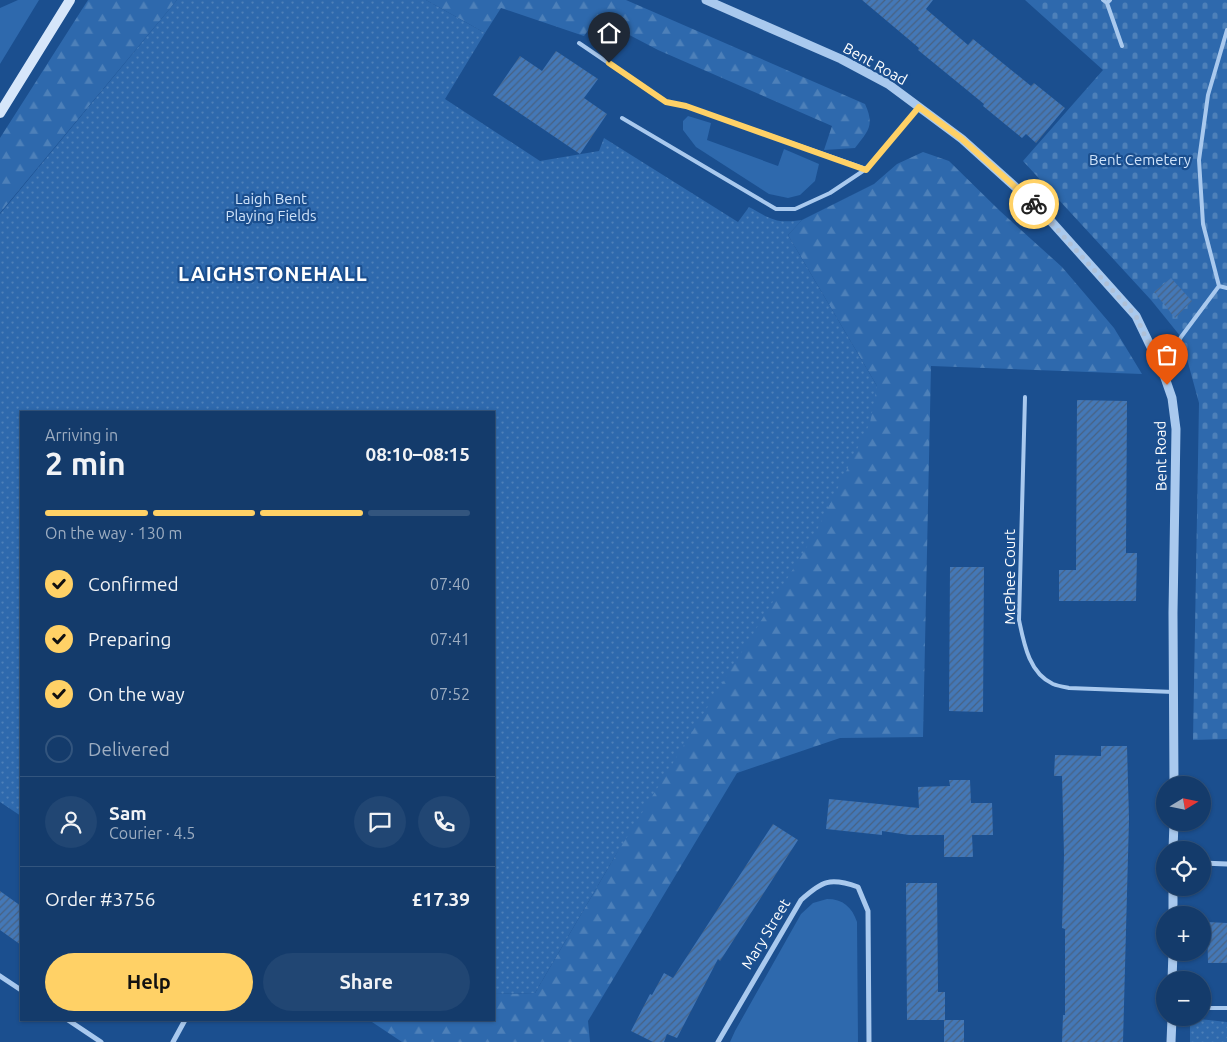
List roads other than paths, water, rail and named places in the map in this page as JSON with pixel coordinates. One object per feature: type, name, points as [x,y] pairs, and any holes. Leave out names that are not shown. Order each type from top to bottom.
[{"type":"main road","points":[[0,113],[70,0]]},
{"type":"street","name":"Bent Road","points":[[706,0],[846,62],[888,84],[962,139],[1041,210],[1136,316],[1163,372],[1172,398],[1176,428],[1174,776]]},
{"type":"street","points":[[1211,863],[1227,864]]},
{"type":"street","name":"Mary Street","points":[[718,1042],[801,900],[818,885],[840,881],[858,887],[868,911],[869,1042]]},
{"type":"street","points":[[0,976],[20,989]]},
{"type":"street","points":[[70,1021],[101,1042]]},
{"type":"street","points":[[174,1042],[184,1021]]},
{"type":"street","points":[[1171,1042],[1172,1026]]},
{"type":"lane","points":[[1107,1],[1122,46]]},
{"type":"lane","points":[[1219,286],[1203,224],[1199,160],[1208,95],[1227,30]]},
{"type":"lane","points":[[579,43],[666,102],[686,106],[866,170]]},
{"type":"lane","points":[[622,118],[776,209],[795,209],[830,193],[866,170],[919,107]]},
{"type":"lane","points":[[1219,286],[1227,288]]},
{"type":"lane","points":[[1163,372],[1181,338],[1219,286]]},
{"type":"lane","name":"McPhee Court","points":[[1025,397],[1019,620],[1024,645],[1030,660],[1040,675],[1054,684],[1069,688],[1174,692]]},
{"type":"lane","points":[[1211,1008],[1227,1008]]},
{"type":"district","name":"LAIGHSTONEHALL","points":[[273,274]]},
{"type":"park label","name":"Bent Cemetery","points":[[1140,160]]},
{"type":"park label","name":"Laigh Bent Playing Fields","points":[[271,208]]}]
